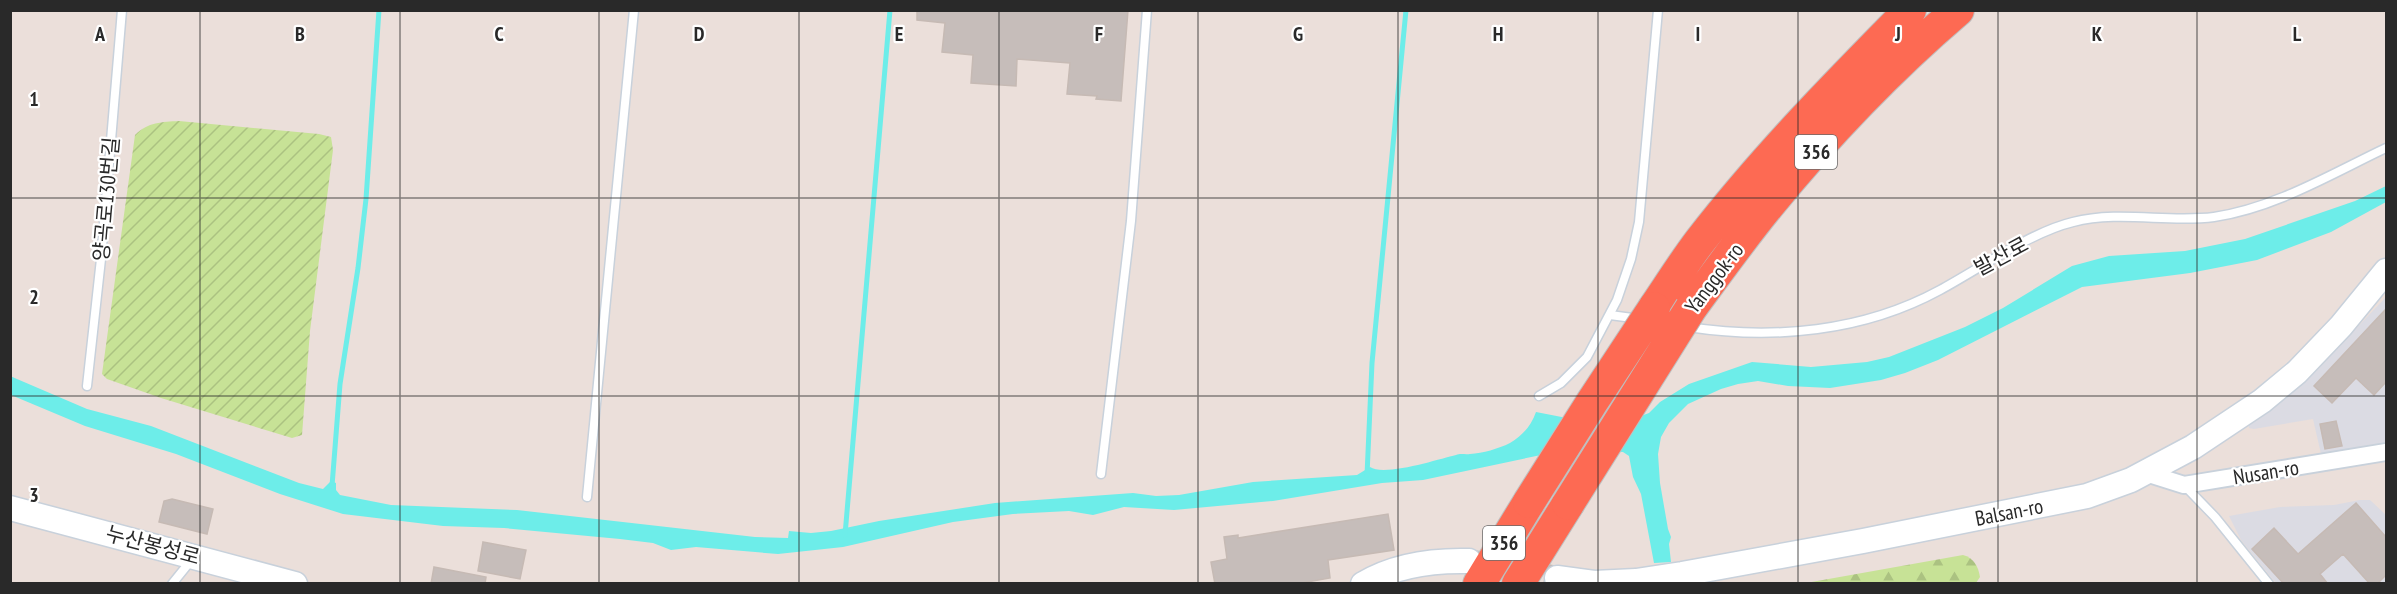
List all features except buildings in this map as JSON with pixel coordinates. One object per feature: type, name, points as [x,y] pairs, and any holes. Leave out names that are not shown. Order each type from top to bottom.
[{"type":"highway","name":"Yanggok-ro","points":[[1518,584],[1568,504],[1668,315],[1700,242],[1755,173],[1833,88],[1910,10]]},
{"type":"highway","name":"Yanggok-ro","points":[[1474,572],[1668,315],[1847,117],[1958,10]]},
{"type":"street","name":"Balsan-ro","points":[[1557,578],[1594,583],[1636,581],[1682,574],[1874,539],[2087,496],[2146,473],[2193,447],[2262,401],[2297,372],[2341,326],[2386,271]]},
{"type":"street","name":"Nusan-ro","points":[[2146,473],[2184,485],[2386,452]]},
{"type":"street","name":"누산봉성로","points":[[10,508],[295,584]]},
{"type":"street","points":[[1363,584],[1385,573],[1428,562],[1474,572]]},
{"type":"lane","name":"양곡로130번길","points":[[87,386],[101,259],[122,10]]},
{"type":"lane","points":[[587,497],[634,10]]},
{"type":"lane","points":[[1101,474],[1131,221],[1147,10]]},
{"type":"lane","points":[[1539,396],[1562,383],[1587,357],[1617,300],[1631,259],[1639,222],[1658,10]]},
{"type":"lane","name":"발산로","points":[[1610,315],[1668,315],[1748,333],[1786,332],[1858,322],[1885,315],[1939,291],[2048,231],[2071,222],[2112,216],[2190,219],[2261,206],[2386,148]]},
{"type":"lane","points":[[2184,485],[2210,510],[2269,584]]},
{"type":"lane","points":[[172,584],[195,556]]},
{"type":"shaded area","points":[[2386,297],[2386,443],[2321,454],[2313,419],[2249,428],[2249,424],[2317,370]]},
{"type":"shaded area","points":[[2370,500],[2386,515],[2386,583],[2276,583],[2241,540],[2229,516],[2280,507],[2334,505]]},
{"type":"green space","points":[[179,121],[331,137],[333,150],[310,331],[302,435],[292,438],[161,398],[107,379],[102,374],[135,135],[150,125]]},
{"type":"green space","points":[[1963,555],[1973,560],[1977,566],[1980,577],[1976,583],[1806,583]]},
{"type":"water","points":[[2386,186],[2386,202],[2331,232],[2257,260],[2190,273],[2082,287],[1938,360],[1905,373],[1881,380],[1830,388],[1788,386],[1758,381],[1721,389],[1688,404],[1669,423],[1661,437],[1658,454],[1660,483],[1671,537],[1669,544],[1671,562],[1654,563],[1641,494],[1633,477],[1629,456],[1623,452],[1579,450],[1541,455],[1423,480],[1382,483],[1273,501],[1174,510],[1124,507],[1093,515],[1069,511],[1013,514],[953,522],[843,547],[778,554],[696,547],[671,550],[653,543],[620,539],[504,528],[443,526],[343,514],[280,494],[176,454],[85,426],[11,395],[10,376],[87,409],[151,426],[299,483],[323,489],[331,481],[336,483],[336,490],[340,495],[391,505],[517,510],[755,537],[788,538],[789,531],[811,533],[831,531],[995,503],[1133,493],[1156,496],[1179,495],[1253,482],[1357,475],[1370,467],[1377,470],[1399,469],[1458,454],[1485,452],[1510,443],[1519,437],[1529,426],[1536,412],[1572,419],[1633,419],[1649,413],[1660,402],[1689,384],[1752,362],[1811,367],[1867,362],[1889,357],[1965,327],[2003,308],[2072,266],[2109,256],[2185,251],[2245,239],[2355,201]]},
{"type":"waterway","points":[[332,486],[340,384],[366,199],[379,10]]},
{"type":"waterway","points":[[845,535],[890,10]]},
{"type":"waterway","points":[[1367,475],[1372,363],[1406,10]]},
{"type":"tunnel","points":[[1474,562],[1557,578]]}]
